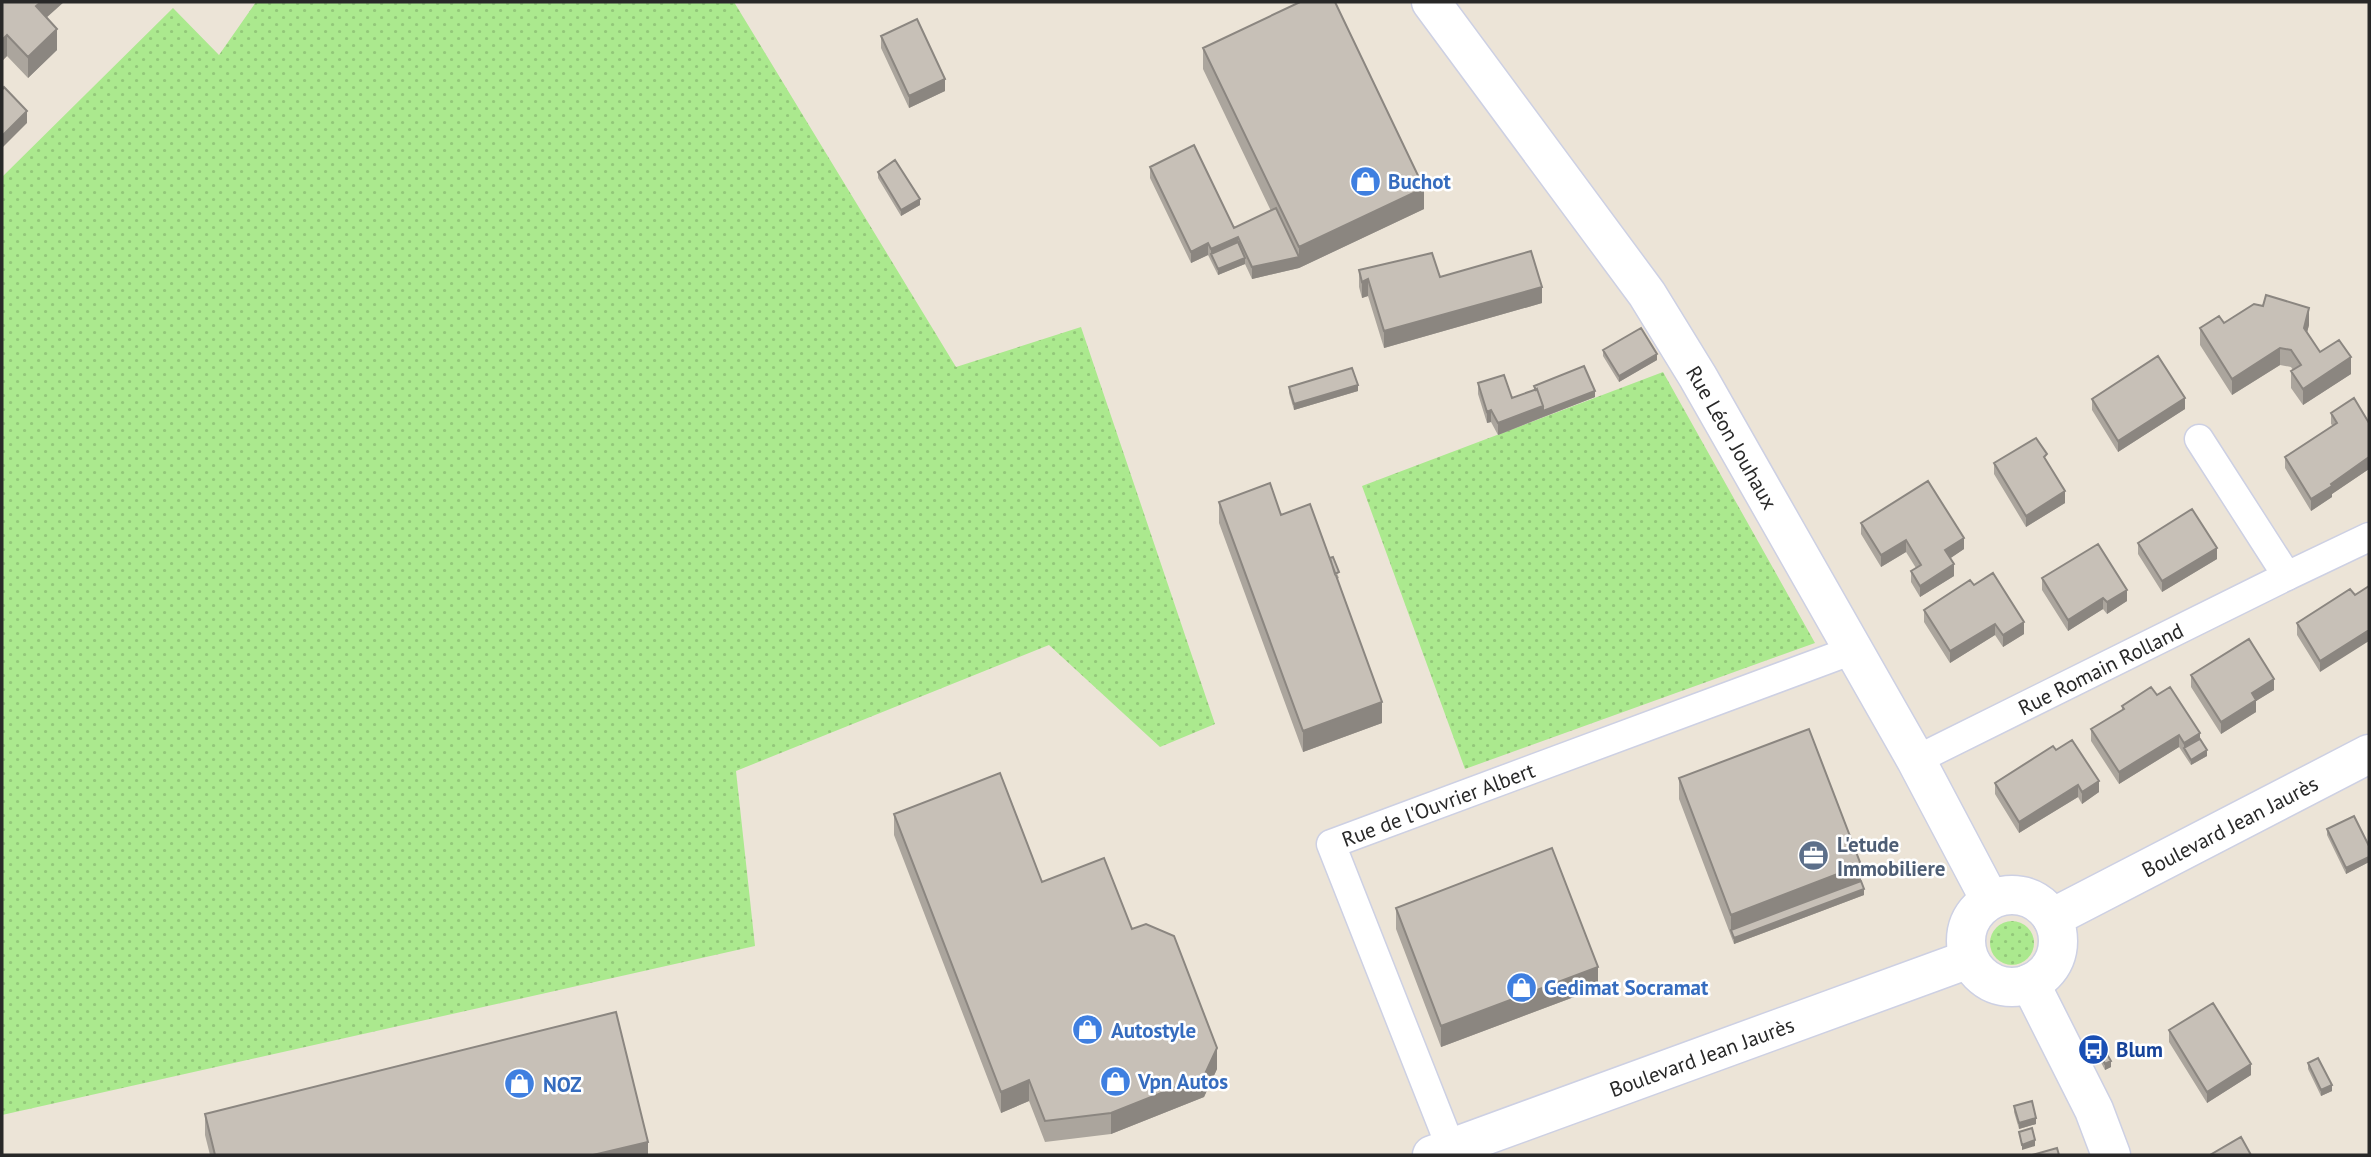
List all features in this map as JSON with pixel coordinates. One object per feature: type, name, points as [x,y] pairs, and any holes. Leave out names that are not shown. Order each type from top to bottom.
[{"type":"street","name":"Rue Léon Jouhaux","points":[[1431,2],[1647,294],[1698,377],[1916,760],[1990,900]]},
{"type":"street","points":[[2199,439],[2287,576]]},
{"type":"street","name":"Rue Romain Rolland","points":[[1916,760],[2369,537]]},
{"type":"street","name":"Rue de l'Ouvrier Albert","points":[[1442,1152],[1331,844],[1853,650]]},
{"type":"street","name":"Boulevard Jean Jaurès","points":[[2052,918],[2369,754]]},
{"type":"street","points":[[2004,895],[2032,899],[2044,907],[2052,918],[2058,933],[2057,948],[2043,975],[2030,983],[2009,986],[1988,981],[1969,959],[1966,946],[1971,919],[1979,908],[1990,900],[2004,895]]},
{"type":"street","name":"Boulevard Jean Jaurès","points":[[1442,1152],[1969,959]]},
{"type":"street","points":[[2030,983],[2094,1110],[2111,1155]]},
{"type":"green space","points":[[256,2],[734,2],[956,367],[1081,327],[1215,724],[1160,747],[1049,645],[736,771],[755,946],[2,1115],[2,177],[173,8],[219,55]]},
{"type":"green space","points":[[1663,372],[1815,643],[1465,769],[1362,486]]},
{"type":"green space","points":[[2012,921],[2028,927],[2034,943],[2028,959],[2012,965],[1996,959],[1990,943],[1996,927]]},
{"type":"building","points":[[2,2],[41,2],[36,6],[57,29],[28,57],[7,35],[2,40]]},
{"type":"building","points":[[1300,2],[1335,2],[1424,188],[1299,247],[1203,48]]},
{"type":"building","points":[[917,19],[945,79],[909,96],[881,36]]},
{"type":"building","points":[[4,87],[27,111],[2,136],[2,90]]},
{"type":"building","points":[[1194,145],[1234,228],[1276,208],[1299,257],[1252,267],[1238,237],[1211,249],[1208,243],[1191,252],[1150,167]]},
{"type":"building","points":[[895,160],[920,199],[901,210],[878,172]]},
{"type":"building","points":[[1238,242],[1245,258],[1218,269],[1211,254]]},
{"type":"building","points":[[1531,251],[1542,287],[1384,331],[1368,279],[1362,282],[1359,270],[1432,253],[1440,277]]},
{"type":"building","points":[[2266,295],[2309,308],[2304,328],[2320,352],[2339,340],[2351,357],[2303,389],[2291,371],[2301,365],[2291,350],[2280,348],[2232,379],[2200,328],[2219,316],[2224,323],[2254,304],[2263,306]]},
{"type":"building","points":[[1641,328],[1657,354],[1619,376],[1603,350]]},
{"type":"building","points":[[2158,356],[2185,398],[2118,441],[2092,399]]},
{"type":"building","points":[[1584,366],[1595,391],[1543,411],[1534,386]]},
{"type":"building","points":[[1352,368],[1358,385],[1294,404],[1289,387]]},
{"type":"building","points":[[1504,375],[1512,398],[1537,389],[1543,406],[1498,423],[1491,410],[1487,412],[1478,383]]},
{"type":"building","points":[[2354,398],[2369,423],[2369,457],[2311,499],[2285,457],[2337,423],[2331,413]]},
{"type":"building","points":[[2036,438],[2047,454],[2044,457],[2065,491],[2026,516],[1994,463]]},
{"type":"building","points":[[1928,481],[1964,538],[1945,550],[1954,564],[1920,586],[1911,571],[1921,565],[1906,540],[1881,555],[1861,523]]},
{"type":"building","points":[[1270,483],[1281,515],[1310,504],[1382,702],[1303,731],[1219,502]]},
{"type":"building","points":[[2192,509],[2217,548],[2162,581],[2138,543]]},
{"type":"building","points":[[2098,544],[2127,590],[2107,602],[2103,598],[2068,620],[2042,578]]},
{"type":"building","points":[[1333,557],[1339,572],[1335,574],[1330,558]]},
{"type":"building","points":[[1993,573],[2024,622],[2003,635],[1995,624],[1950,651],[1924,610],[1970,580],[1974,585]]},
{"type":"building","points":[[2369,586],[2369,630],[2320,661],[2297,623],[2350,589],[2355,595]]},
{"type":"building","points":[[2249,639],[2274,679],[2252,693],[2256,700],[2221,722],[2191,675]]},
{"type":"building","points":[[2151,687],[2157,695],[2170,687],[2200,733],[2184,743],[2179,735],[2119,772],[2091,729],[2124,709],[2122,706]]},
{"type":"building","points":[[1809,729],[1861,865],[1731,915],[1679,778]]},
{"type":"building","points":[[2200,739],[2207,750],[2191,760],[2184,748]]},
{"type":"building","points":[[2072,740],[2099,781],[2082,792],[2078,785],[2019,822],[1995,783],[2053,746],[2056,750]]},
{"type":"building","points":[[1000,773],[1042,882],[1104,858],[1132,929],[1146,924],[1174,936],[1217,1048],[1204,1076],[1111,1113],[1045,1121],[1029,1080],[1001,1092],[894,814]]},
{"type":"building","points":[[2354,816],[2369,846],[2369,857],[2346,868],[2327,829]]},
{"type":"building","points":[[1552,848],[1598,967],[1441,1026],[1396,908]]},
{"type":"building","points":[[1861,881],[1864,889],[1734,938],[1731,930]]},
{"type":"building","points":[[2213,1003],[2251,1064],[2207,1092],[2169,1030]]},
{"type":"building","name":"NOZ","points":[[616,1012],[648,1142],[593,1155],[215,1155],[205,1114]]},
{"type":"building","points":[[2101,1044],[2111,1061],[2105,1064],[2096,1047]]},
{"type":"building","points":[[2318,1058],[2332,1085],[2321,1090],[2308,1063]]},
{"type":"building","points":[[2032,1101],[2036,1118],[2019,1123],[2014,1106]]},
{"type":"building","points":[[2032,1128],[2035,1140],[2022,1145],[2019,1132]]},
{"type":"building","points":[[2241,1137],[2251,1155],[2210,1155]]},
{"type":"building","points":[[2057,1148],[2059,1155],[2032,1155]]},
{"type":"place","name":"Buchot","points":[[1365,181]]},
{"type":"place","name":"L'etude Immobiliere","points":[[1814,856]]},
{"type":"place","name":"Gedimat Socramat","points":[[1521,987]]},
{"type":"place","name":"Autostyle","points":[[1088,1030]]},
{"type":"place","name":"Blum","points":[[2093,1049]]},
{"type":"place","name":"Vpn Autos","points":[[1115,1081]]},
{"type":"place","name":"NOZ","points":[[520,1084]]}]
